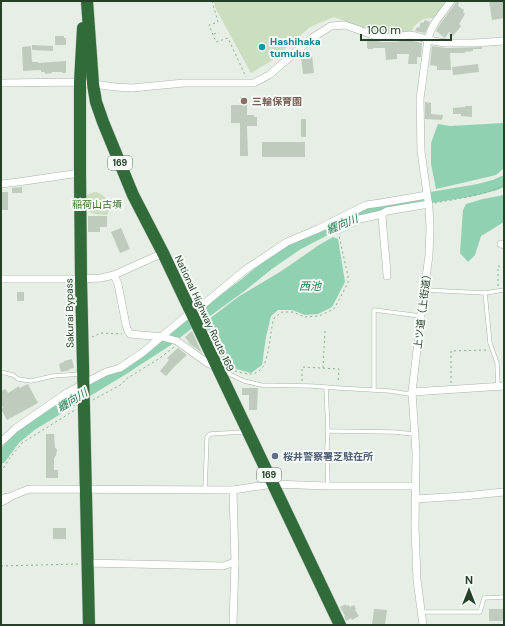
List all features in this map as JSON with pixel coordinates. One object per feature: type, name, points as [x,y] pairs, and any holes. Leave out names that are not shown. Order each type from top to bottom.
[{"type":"highway","name":"Sakurai Bypass","points":[[87,1],[82,38],[80,82],[80,173],[88,625]]},
{"type":"highway","name":"National Highway Route 169","points":[[87,1],[93,84],[96,102],[103,122],[133,195],[163,253],[340,625]]},
{"type":"street","name":"上ツ道（上街道）","points":[[422,625],[417,580],[415,526],[416,453],[412,392],[429,255],[430,229],[428,199],[421,151],[420,99],[428,39],[436,21],[451,1]]},
{"type":"street","points":[[1,83],[80,82],[132,88],[184,83],[254,83],[269,75],[312,38],[331,26],[346,25],[382,37],[408,35],[446,43],[504,40]]},
{"type":"street","points":[[1,184],[80,173]]},
{"type":"street","points":[[338,230],[360,220],[382,214],[386,211],[428,199]]},
{"type":"street","points":[[1,442],[16,428],[83,382],[106,372],[120,368],[142,353],[245,270],[287,242],[318,229],[366,205],[428,199]]},
{"type":"street","points":[[382,214],[382,229],[386,254],[387,276]]},
{"type":"street","points":[[1,279],[101,278],[114,275],[163,253]]},
{"type":"street","points":[[114,275],[118,284],[126,325],[130,334],[163,337],[178,342],[218,369]]},
{"type":"street","points":[[412,392],[501,386]]},
{"type":"street","points":[[4,499],[29,489],[233,490],[274,484],[328,486],[415,486]]},
{"type":"street","points":[[233,490],[235,562],[233,625]]},
{"type":"street","points":[[415,499],[504,492]]},
{"type":"street","points":[[87,563],[223,566],[235,562]]},
{"type":"lane","points":[[424,290],[485,293],[504,290]]},
{"type":"lane","points":[[485,293],[490,343],[497,363],[501,386]]},
{"type":"lane","points":[[374,390],[374,310],[421,316]]},
{"type":"lane","points":[[218,369],[244,381],[257,384],[390,390],[409,394],[412,392]]},
{"type":"lane","points":[[1,372],[13,375],[18,379],[31,381],[53,376],[83,382]]},
{"type":"lane","points":[[326,387],[328,486]]},
{"type":"lane","points":[[205,490],[207,437],[210,434],[248,431]]},
{"type":"lane","points":[[328,431],[415,434]]},
{"type":"lane","points":[[421,612],[480,612],[484,598],[504,597]]},
{"type":"path","points":[[212,1],[218,22],[209,25],[216,42],[228,38],[248,83]]},
{"type":"path","points":[[213,34],[219,32]]},
{"type":"path","points":[[428,199],[483,192],[499,188],[504,185]]},
{"type":"path","points":[[105,207],[110,207]]},
{"type":"path","points":[[218,369],[251,374],[262,369],[267,357],[273,321],[275,317],[282,312],[292,312],[305,317],[319,316],[334,309],[348,283],[348,276],[338,230]]},
{"type":"path","points":[[498,291],[498,266],[504,266]]},
{"type":"path","points":[[322,368],[325,331]]},
{"type":"path","points":[[82,341],[101,333],[130,334]]},
{"type":"path","points":[[1,472],[22,443],[83,403],[122,384],[126,379],[160,358],[178,342]]},
{"type":"path","points":[[450,389],[451,350],[492,350]]},
{"type":"path","points":[[302,386],[302,367],[322,368],[339,369],[338,388]]},
{"type":"path","points":[[1,566],[87,563]]},
{"type":"green space","name":"Hashihaka tumulus","points":[[213,1],[447,1],[438,14],[432,18],[423,19],[414,26],[412,31],[387,34],[369,30],[334,17],[310,27],[271,61],[251,73]]},
{"type":"green space","name":"稲荷山古墳","points":[[95,192],[102,195],[107,200],[109,204],[109,211],[107,215],[92,213],[88,209],[86,205],[87,195]]},
{"type":"water","points":[[504,123],[504,168],[496,175],[436,189],[431,164],[431,143],[438,124],[450,126]]},
{"type":"water","points":[[504,195],[504,222],[481,236],[475,255],[468,262],[460,253],[463,210],[466,204]]},
{"type":"water","name":"西池","points":[[333,237],[338,239],[345,282],[332,307],[318,314],[305,315],[292,310],[278,310],[271,316],[262,365],[251,373],[225,365],[204,323],[238,297],[283,270]]},
{"type":"building","points":[[456,1],[459,3],[458,6],[464,10],[463,12],[465,14],[459,24],[461,26],[453,36],[449,32],[445,38],[436,31]]},
{"type":"building","points":[[489,1],[504,1],[504,18],[492,20]]},
{"type":"building","points":[[425,20],[430,22],[425,33],[415,31],[417,27],[419,28],[421,22],[423,23]]},
{"type":"building","points":[[55,36],[64,36],[64,38],[66,38],[66,45],[55,45]]},
{"type":"building","points":[[367,40],[395,42],[409,40],[422,43],[421,57],[417,57],[417,64],[408,64],[409,54],[397,54],[397,59],[386,60],[385,48],[368,49]]},
{"type":"building","points":[[32,45],[53,46],[53,51],[32,50]]},
{"type":"building","points":[[31,46],[32,62],[66,61],[66,73],[52,72],[45,74],[45,72],[41,72],[41,70],[23,71],[22,47]]},
{"type":"building","points":[[432,46],[446,48],[482,47],[482,49],[473,49],[473,51],[465,53],[450,53],[451,70],[437,70],[437,66],[430,65]]},
{"type":"building","points":[[312,55],[314,73],[303,74],[301,57]]},
{"type":"building","points":[[478,64],[479,72],[453,75],[452,67]]},
{"type":"building","points":[[240,97],[247,97],[247,115],[254,115],[254,117],[257,117],[257,126],[247,126],[248,156],[240,156],[240,123],[231,123],[231,105],[241,105]]},
{"type":"building","points":[[425,102],[431,103],[431,114],[443,115],[442,120],[425,119]]},
{"type":"building","points":[[472,106],[472,117],[461,116],[461,114],[453,114],[453,108]]},
{"type":"building","points":[[301,119],[306,119],[306,137],[301,137]]},
{"type":"building","points":[[262,142],[305,142],[305,157],[262,157]]},
{"type":"building","points":[[22,187],[22,193],[12,193],[12,188]]},
{"type":"building","points":[[1,192],[8,192],[8,210],[2,210],[1,208]]},
{"type":"building","points":[[88,216],[107,216],[107,227],[100,227],[100,232],[88,232]]},
{"type":"building","points":[[121,228],[130,249],[120,253],[111,232]]},
{"type":"building","points":[[17,292],[24,292],[24,301],[17,301]]},
{"type":"building","points":[[192,331],[202,353],[190,344],[185,337]]},
{"type":"building","points":[[178,348],[187,355],[166,376],[160,371],[169,360],[167,358]]},
{"type":"building","points":[[72,359],[74,368],[61,372],[59,364]]},
{"type":"building","points":[[28,384],[38,403],[7,420],[1,409],[3,408],[1,403],[1,391],[5,389],[8,393],[19,386],[20,388]]},
{"type":"building","points":[[242,388],[258,388],[257,410],[249,410],[249,395],[242,395]]},
{"type":"building","points":[[46,434],[54,434],[55,448],[57,449],[56,456],[54,458],[54,470],[58,470],[58,478],[46,478]]},
{"type":"building","points":[[53,528],[66,528],[66,539],[53,539]]},
{"type":"building","points":[[346,604],[346,606],[348,605],[350,607],[354,605],[359,616],[352,620],[351,618],[346,621],[340,607]]},
{"type":"building","points":[[374,609],[387,610],[385,625],[372,625]]},
{"type":"building","points":[[489,609],[504,609],[504,621],[489,621]]},
{"type":"waterway","name":"纒向川","points":[[202,315],[297,245],[341,222],[369,211],[404,202],[476,190],[504,181]]},
{"type":"waterway","name":"纒向川","points":[[1,458],[15,439],[32,425],[127,367],[167,341],[190,323]]},
{"type":"place","name":"Hashihaka tumulus","points":[[262,47]]},
{"type":"place","name":"三輪保育園","points":[[244,101]]},
{"type":"place","name":"桜井警察署芝駐在所","points":[[275,456]]}]
